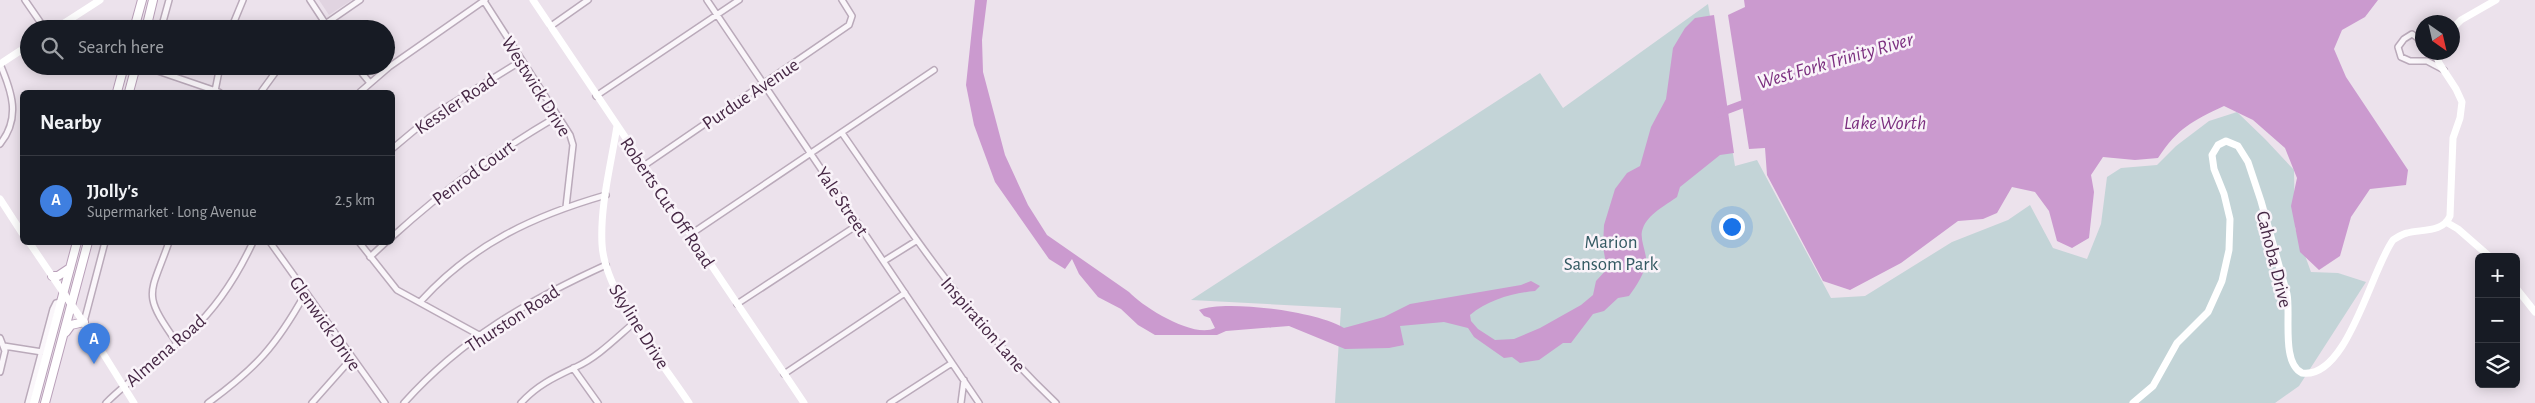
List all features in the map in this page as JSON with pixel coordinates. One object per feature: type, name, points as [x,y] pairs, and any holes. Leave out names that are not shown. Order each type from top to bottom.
[{"type":"main road","points":[[136,20],[142,0]]},
{"type":"main road","points":[[150,0],[147,10],[150,14]]},
{"type":"main road","points":[[148,20],[154,0]]},
{"type":"main road","points":[[118,90],[122,75]]},
{"type":"main road","points":[[130,90],[134,75]]},
{"type":"main road","points":[[76,245],[32,400],[45,401],[87,245]]},
{"type":"main road","points":[[52,276],[58,276],[70,268]]},
{"type":"main road","points":[[63,336],[71,325],[84,322]]},
{"type":"street","points":[[25,0],[39,20]]},
{"type":"street","points":[[68,20],[100,0]]},
{"type":"street","points":[[163,20],[169,0]]},
{"type":"street","points":[[235,20],[243,0]]},
{"type":"street","points":[[310,0],[323,20]]},
{"type":"street","points":[[330,20],[360,0]]},
{"type":"street","points":[[395,63],[484,0]]},
{"type":"street","name":"Westwick Drive","points":[[484,0],[521,61],[570,135],[573,145],[566,206]]},
{"type":"street","name":"Roberts Cut Off Road","points":[[533,0],[804,403]]},
{"type":"street","points":[[551,26],[588,0]]},
{"type":"street","name":"Yale Street","points":[[707,0],[979,403]]},
{"type":"street","points":[[596,96],[739,0]]},
{"type":"street","name":"Purdue Avenue","points":[[645,165],[849,25],[852,19],[842,0]]},
{"type":"street","points":[[2460,21],[2496,0]]},
{"type":"street","points":[[2415,36],[2412,34],[2408,35],[2398,47],[2401,57],[2410,61],[2427,61],[2444,70]]},
{"type":"street","points":[[0,144],[8,130],[14,108],[11,89],[0,64],[20,52]]},
{"type":"street","points":[[2440,60],[2462,102],[2460,118],[2453,138],[2450,216],[2446,222],[2458,229],[2485,253]]},
{"type":"street","name":"Kessler Road","points":[[395,146],[429,118],[521,61]]},
{"type":"street","points":[[691,234],[842,134],[934,70]]},
{"type":"street","points":[[172,75],[212,90]]},
{"type":"street","points":[[217,90],[219,75]]},
{"type":"street","points":[[262,90],[273,75]]},
{"type":"street","points":[[363,75],[370,84]]},
{"type":"street","points":[[362,90],[380,75]]},
{"type":"street","name":"Penrod Court","points":[[395,234],[433,199],[468,172],[558,116]]},
{"type":"street","name":"Skyline Drive","points":[[617,126],[602,225],[602,246],[606,265],[618,296],[690,403]]},
{"type":"street","name":"Inspiration Lane","points":[[842,134],[916,241],[990,336],[1056,403]]},
{"type":"street","name":"Cahoba Drive","points":[[2133,403],[2146,394],[2153,386],[2177,342],[2208,312],[2222,281],[2230,234],[2227,204],[2213,164],[2212,155],[2218,145],[2231,142],[2242,150],[2248,162],[2287,294],[2291,359],[2302,373],[2315,373],[2335,358],[2393,240],[2405,233],[2427,231],[2446,222]]},
{"type":"street","points":[[421,301],[442,277],[494,240],[521,224],[566,206],[606,195]]},
{"type":"street","points":[[0,199],[20,230]]},
{"type":"street","points":[[737,304],[859,224]]},
{"type":"street","points":[[884,261],[916,241]]},
{"type":"street","points":[[31,245],[84,322],[134,403]]},
{"type":"street","points":[[84,322],[104,245]]},
{"type":"street","points":[[169,245],[152,283],[151,296],[161,320],[177,343]]},
{"type":"street","name":"Almena Road","points":[[106,403],[123,386],[177,343],[213,307],[244,260],[252,245]]},
{"type":"street","name":"Glenwick Drive","points":[[272,245],[351,359],[385,403]]},
{"type":"street","points":[[361,245],[397,290],[421,301],[479,335]]},
{"type":"street","points":[[370,257],[383,245]]},
{"type":"street","name":"Thurston Road","points":[[404,403],[424,381],[479,335],[529,302],[606,265]]},
{"type":"street","points":[[784,374],[905,293]]},
{"type":"street","points":[[2520,293],[2535,312]]},
{"type":"street","points":[[208,403],[251,370],[276,343],[305,294]]},
{"type":"street","points":[[32,400],[53,309],[56,303],[60,302]]},
{"type":"street","points":[[521,403],[532,391],[547,380],[593,357],[635,322]]},
{"type":"street","points":[[0,338],[4,346],[0,372]]},
{"type":"street","points":[[4,346],[42,352]]},
{"type":"street","points":[[312,403],[351,359]]},
{"type":"street","points":[[890,403],[952,363]]},
{"type":"street","points":[[573,368],[598,403]]},
{"type":"street","points":[[961,403],[964,380]]},
{"type":"shaded area","points":[[319,0],[352,0],[329,15]]},
{"type":"green space","name":"Marion Sansom Park","points":[[1708,4],[1735,166],[1757,160],[1831,298],[1865,296],[1952,242],[2008,220],[2030,205],[2053,248],[2087,259],[2101,224],[2107,177],[2121,168],[2157,165],[2176,146],[2209,121],[2237,112],[2294,170],[2295,228],[2311,272],[2338,273],[2366,282],[2299,386],[2275,403],[1335,403],[1341,308],[1191,300],[1540,73],[1563,108]]},
{"type":"water","points":[[975,0],[987,0],[982,40],[983,72],[1005,155],[1028,205],[1047,235],[1129,292],[1145,306],[1169,320],[1195,329],[1206,330],[1215,328],[1210,318],[1204,316],[1199,310],[1230,306],[1294,312],[1332,322],[1344,328],[1384,317],[1410,304],[1521,285],[1531,281],[1540,286],[1535,291],[1501,298],[1485,305],[1470,315],[1471,321],[1478,329],[1495,340],[1514,339],[1540,328],[1581,305],[1593,295],[1596,281],[1607,269],[1603,247],[1604,225],[1615,189],[1627,173],[1640,166],[1651,127],[1666,99],[1673,48],[1685,28],[1695,18],[1714,15],[1734,153],[1720,155],[1680,187],[1677,197],[1658,210],[1645,223],[1642,235],[1646,258],[1645,268],[1629,296],[1618,298],[1604,311],[1593,314],[1571,343],[1563,343],[1539,360],[1520,363],[1512,357],[1504,358],[1474,337],[1468,328],[1444,322],[1400,326],[1404,345],[1389,348],[1345,349],[1289,326],[1226,331],[1217,335],[1155,335],[1138,325],[1121,309],[1098,297],[1079,274],[1072,259],[1065,269],[1049,259],[995,182],[974,125],[966,85]]},
{"type":"water","name":"Lake Worth","points":[[1744,0],[2378,0],[2365,17],[2342,30],[2334,49],[2346,77],[2408,170],[2406,185],[2370,189],[2351,217],[2340,256],[2319,270],[2300,252],[2291,206],[2297,178],[2285,148],[2253,120],[2224,106],[2186,126],[2172,139],[2158,158],[2135,160],[2103,157],[2091,175],[2094,192],[2089,238],[2072,248],[2057,241],[2049,211],[2035,192],[2012,187],[1997,213],[1983,219],[1958,221],[1901,263],[1850,290],[1823,281],[1767,175],[1765,148],[1749,149],[1728,15],[1745,7]]},
{"type":"waterway","name":"West Fork Trinity River","points":[[1719,113],[1751,101]]},
{"type":"place","name":"JJolly's","points":[[94,364]]}]
